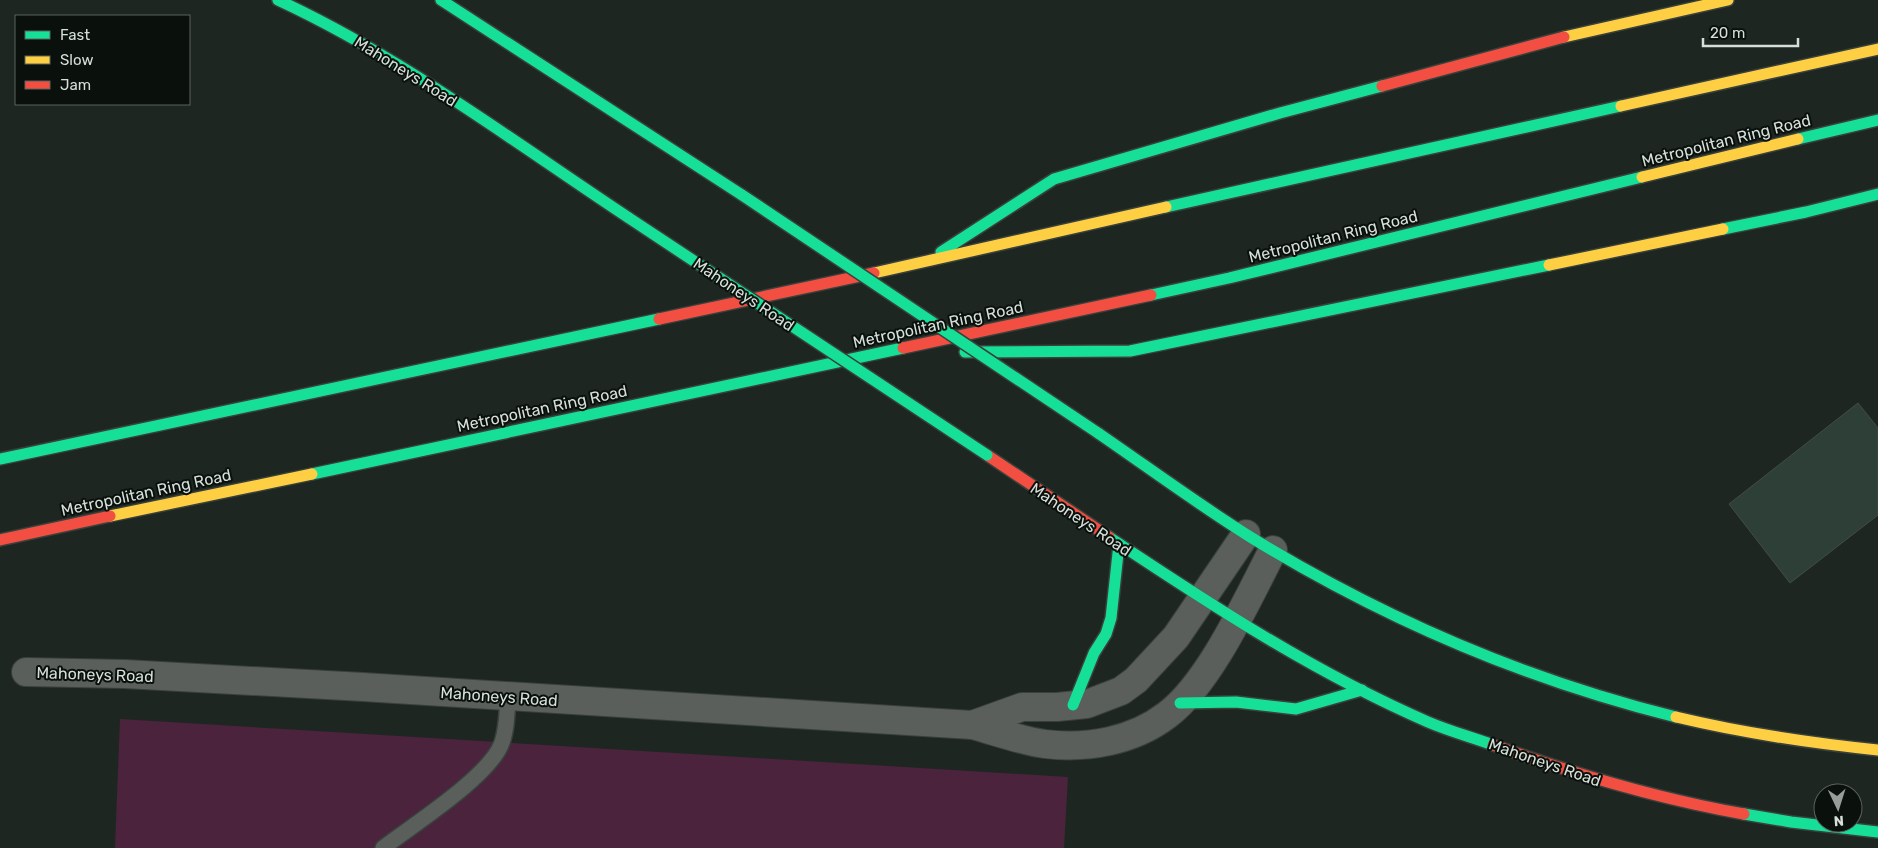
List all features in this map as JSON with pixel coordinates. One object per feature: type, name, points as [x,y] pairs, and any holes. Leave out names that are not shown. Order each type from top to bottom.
[{"type":"main road","name":"Mahoneys Road","points":[[278,0],[309,14],[385,56],[433,86],[1203,599],[1268,639],[1362,690],[1429,722],[1555,767],[1620,787],[1704,807],[1791,822],[1878,832]]},
{"type":"main road","points":[[441,0],[742,195],[1246,534],[1381,608],[1439,636],[1538,676],[1619,703],[1727,729],[1791,740],[1878,750]]},
{"type":"main road","points":[[925,262],[1054,179],[1280,113],[1572,35],[1728,0]]},
{"type":"main road","points":[[0,459],[925,262],[1878,49]]},
{"type":"main road","name":"Metropolitan Ring Road","points":[[0,540],[1229,278],[1878,120]]},
{"type":"main road","points":[[883,352],[1130,351],[1796,214],[1878,194]]},
{"type":"main road","points":[[1073,705],[1094,653],[1106,634],[1111,618],[1119,544]]},
{"type":"main road","points":[[1180,703],[1236,702],[1296,709],[1362,690]]},
{"type":"street","name":"Mahoneys Road","points":[[972,725],[1022,706],[1086,704],[1121,691],[1136,680],[1166,650],[1203,599],[1246,534]]},
{"type":"street","name":"Mahoneys Road","points":[[26,672],[125,674],[972,725],[1043,744],[1068,746],[1097,744],[1126,737],[1148,728],[1168,715],[1190,694],[1236,619],[1273,550]]},
{"type":"lane","points":[[383,848],[451,797],[483,770],[501,747],[508,696]]},
{"type":"shaded area","points":[[120,719],[1068,777],[1064,848],[115,848]]},
{"type":"building","points":[[1858,403],[1878,428],[1878,515],[1790,583],[1729,504]]},
{"type":"traffic: fast","points":[[278,0],[324,23],[414,74],[629,218]]},
{"type":"traffic: fast","points":[[441,0],[742,195]]},
{"type":"traffic: fast","points":[[941,252],[1054,179],[1280,113],[1382,86]]},
{"type":"traffic: fast","points":[[1166,207],[1621,106]]},
{"type":"traffic: fast","points":[[1798,139],[1878,120]]},
{"type":"traffic: fast","points":[[1151,295],[1229,278],[1642,177]]},
{"type":"traffic: fast","points":[[1723,229],[1806,212],[1878,194]]},
{"type":"traffic: fast","points":[[742,195],[1098,433]]},
{"type":"traffic: fast","points":[[629,218],[987,455]]},
{"type":"traffic: fast","points":[[965,352],[1130,351],[1549,265]]},
{"type":"traffic: fast","points":[[0,459],[659,319]]},
{"type":"traffic: fast","points":[[312,474],[903,348]]},
{"type":"traffic: fast","points":[[1098,433],[1193,500],[1252,538],[1353,595],[1457,644],[1511,665],[1565,685],[1676,717]]},
{"type":"traffic: fast","points":[[1109,537],[1186,588],[1304,660],[1386,703],[1428,722],[1493,745]]},
{"type":"traffic: fast","points":[[1073,705],[1094,653],[1106,634],[1111,618],[1119,544]]},
{"type":"traffic: fast","points":[[1180,703],[1236,702],[1296,709],[1362,690]]},
{"type":"traffic: fast","points":[[1744,814],[1791,822],[1878,832]]},
{"type":"traffic: slow","points":[[1564,37],[1728,0]]},
{"type":"traffic: slow","points":[[1621,106],[1878,49]]},
{"type":"traffic: slow","points":[[1642,177],[1798,139]]},
{"type":"traffic: slow","points":[[874,273],[1166,207]]},
{"type":"traffic: slow","points":[[1549,265],[1723,229]]},
{"type":"traffic: slow","points":[[110,516],[312,474]]},
{"type":"traffic: slow","points":[[1676,717],[1777,737],[1878,750]]},
{"type":"traffic: jam","points":[[1382,86],[1564,37]]},
{"type":"traffic: jam","points":[[659,319],[874,273]]},
{"type":"traffic: jam","points":[[903,348],[1151,295]]},
{"type":"traffic: jam","points":[[987,455],[1109,537]]},
{"type":"traffic: jam","points":[[0,540],[110,516]]},
{"type":"traffic: jam","points":[[1493,745],[1617,785],[1680,801],[1744,814]]}]
